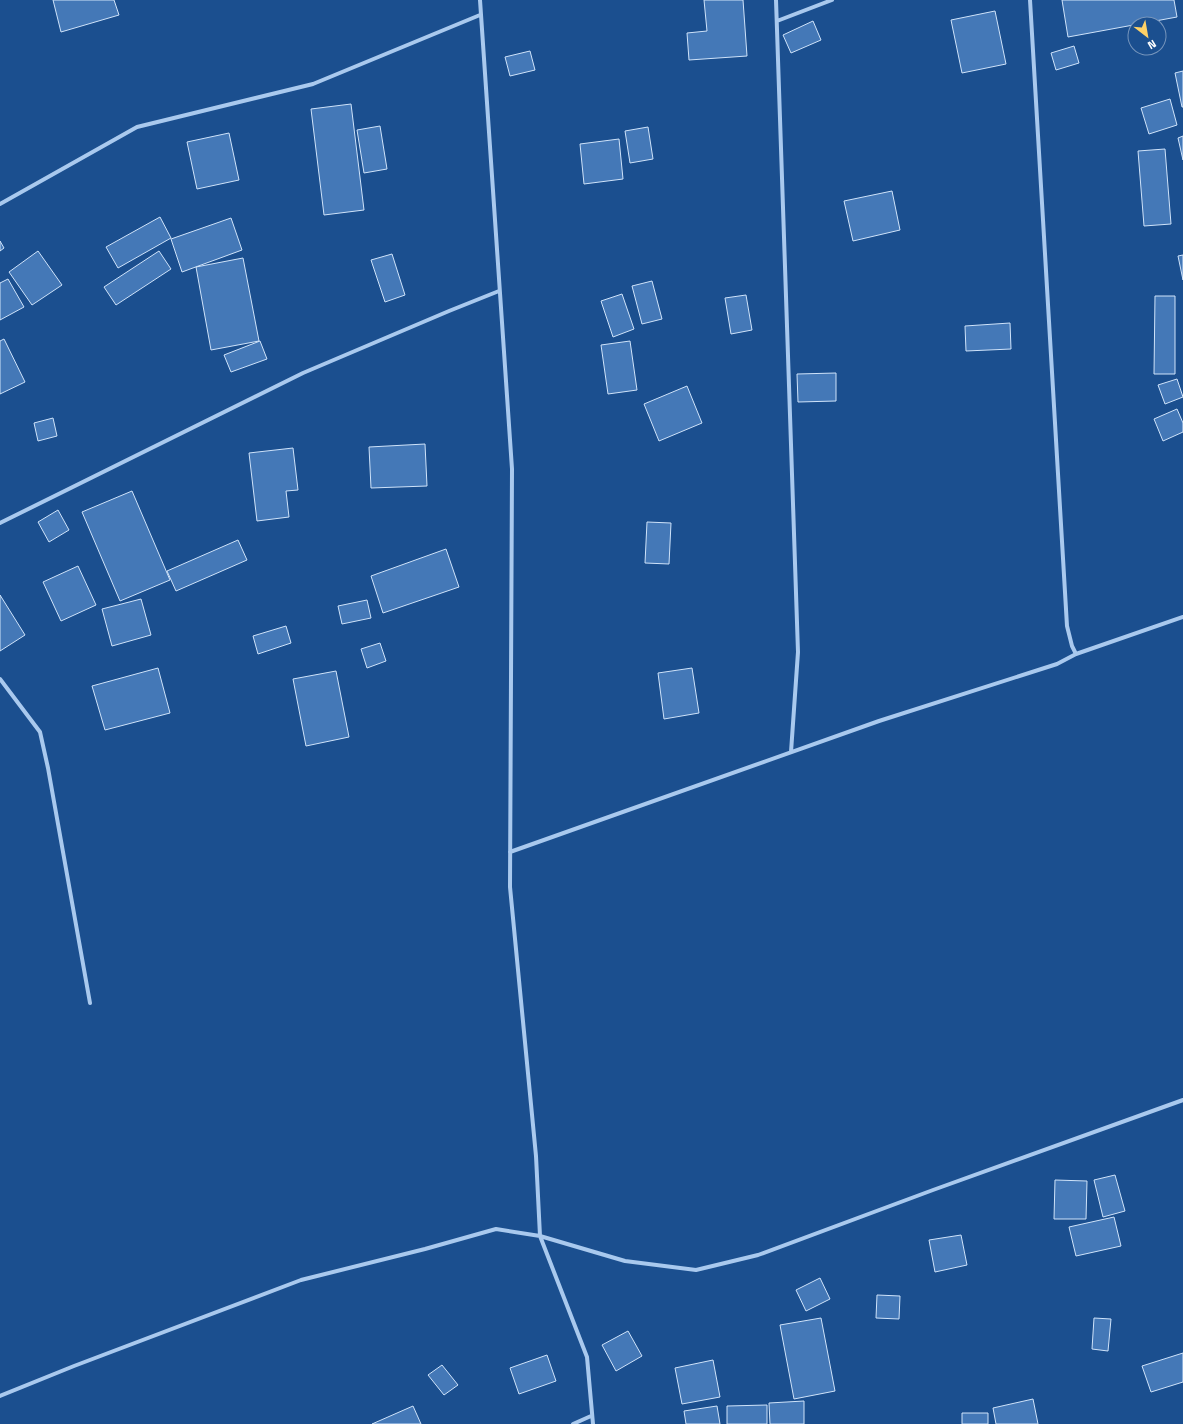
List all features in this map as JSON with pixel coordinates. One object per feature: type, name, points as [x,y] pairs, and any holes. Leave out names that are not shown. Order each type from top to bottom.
[{"type":"street","points":[[480,0],[512,469],[510,887],[536,1156],[540,1236],[587,1357],[592,1424]]},
{"type":"street","points":[[776,0],[798,652],[791,752]]},
{"type":"street","points":[[777,21],[832,0]]},
{"type":"street","points":[[1030,0],[1067,626],[1072,646],[1076,654]]},
{"type":"street","points":[[0,204],[138,127],[313,84],[480,15]]},
{"type":"street","points":[[0,524],[304,373],[499,291]]},
{"type":"street","points":[[510,852],[879,721],[1057,664],[1076,654],[1183,617]]},
{"type":"street","points":[[0,679],[40,732],[48,768],[90,1003]]},
{"type":"street","points":[[0,1396],[74,1366],[301,1280],[425,1249],[496,1229],[540,1236],[625,1261],[696,1270],[758,1255],[932,1190],[1183,1100]]},
{"type":"street","points":[[573,1424],[592,1416]]},
{"type":"building","points":[[53,0],[114,0],[119,15],[61,32]]},
{"type":"building","points":[[704,0],[743,0],[747,56],[689,60],[687,33],[707,31]]},
{"type":"building","points":[[1062,0],[1174,0],[1177,17],[1167,19],[1167,16],[1127,16],[1127,26],[1068,37]]},
{"type":"building","points":[[995,11],[1006,64],[962,73],[951,20]]},
{"type":"building","points":[[813,21],[821,40],[791,53],[783,35]]},
{"type":"building","points":[[1074,46],[1079,63],[1056,70],[1051,53]]},
{"type":"building","points":[[530,51],[535,70],[510,76],[505,57]]},
{"type":"building","points":[[1183,71],[1183,107],[1182,107],[1175,73]]},
{"type":"building","points":[[1170,99],[1177,125],[1149,134],[1141,108]]},
{"type":"building","points":[[351,104],[364,210],[324,215],[311,109]]},
{"type":"building","points":[[380,126],[387,169],[364,173],[357,130]]},
{"type":"building","points":[[648,127],[653,159],[630,163],[625,131]]},
{"type":"building","points":[[229,133],[239,180],[197,189],[187,142]]},
{"type":"building","points":[[1183,136],[1183,160],[1178,138]]},
{"type":"building","points":[[619,139],[623,179],[584,184],[580,144]]},
{"type":"building","points":[[1165,149],[1171,224],[1144,226],[1138,151]]},
{"type":"building","points":[[892,191],[900,230],[853,241],[844,201]]},
{"type":"building","points":[[160,217],[171,238],[118,268],[106,247]]},
{"type":"building","points":[[231,218],[242,250],[182,272],[171,239]]},
{"type":"building","points":[[0,241],[4,248],[0,251]]},
{"type":"building","points":[[38,251],[62,285],[32,305],[9,272]]},
{"type":"building","points":[[159,251],[171,269],[116,305],[104,287]]},
{"type":"building","points":[[392,254],[405,295],[385,302],[371,260]]},
{"type":"building","points":[[1183,255],[1183,280],[1178,256]]},
{"type":"building","points":[[243,258],[259,341],[211,350],[196,267]]},
{"type":"building","points":[[8,279],[24,307],[0,320],[0,283]]},
{"type":"building","points":[[652,281],[662,319],[642,324],[632,286]]},
{"type":"building","points":[[622,294],[634,329],[613,337],[601,301]]},
{"type":"building","points":[[746,295],[752,330],[731,334],[725,298]]},
{"type":"building","points":[[1155,296],[1175,296],[1175,374],[1154,374]]},
{"type":"building","points":[[1010,323],[1011,349],[966,351],[965,326]]},
{"type":"building","points":[[4,339],[25,382],[0,394],[0,341]]},
{"type":"building","points":[[260,341],[267,359],[231,372],[224,355]]},
{"type":"building","points":[[630,341],[637,390],[608,394],[601,345]]},
{"type":"building","points":[[836,373],[836,401],[798,402],[797,374]]},
{"type":"building","points":[[1177,379],[1183,397],[1165,404],[1158,385]]},
{"type":"building","points":[[687,386],[702,423],[659,441],[644,404]]},
{"type":"building","points":[[1177,409],[1183,423],[1183,432],[1163,441],[1154,419]]},
{"type":"building","points":[[53,418],[57,436],[38,441],[34,423]]},
{"type":"building","points":[[425,444],[427,486],[371,488],[369,447]]},
{"type":"building","points":[[293,448],[298,490],[286,491],[289,517],[257,521],[249,453]]},
{"type":"building","points":[[132,491],[170,580],[120,601],[82,512]]},
{"type":"building","points":[[58,510],[69,530],[49,542],[38,522]]},
{"type":"building","points":[[647,522],[671,523],[669,564],[645,563]]},
{"type":"building","points":[[238,540],[247,560],[176,591],[167,571]]},
{"type":"building","points":[[446,549],[459,587],[383,613],[371,576]]},
{"type":"building","points":[[78,566],[96,605],[61,621],[43,582]]},
{"type":"building","points":[[0,595],[25,635],[0,651]]},
{"type":"building","points":[[141,599],[151,635],[112,646],[102,609]]},
{"type":"building","points":[[367,600],[371,618],[342,624],[338,606]]},
{"type":"building","points":[[286,626],[291,643],[258,654],[253,636]]},
{"type":"building","points":[[380,643],[386,661],[367,668],[361,649]]},
{"type":"building","points":[[158,668],[170,713],[105,730],[92,686]]},
{"type":"building","points":[[692,668],[699,713],[664,719],[658,673]]},
{"type":"building","points":[[336,671],[349,737],[306,746],[293,679]]},
{"type":"building","points":[[1115,1175],[1125,1211],[1103,1217],[1094,1180]]},
{"type":"building","points":[[1055,1180],[1087,1181],[1086,1219],[1054,1219]]},
{"type":"building","points":[[1114,1217],[1121,1246],[1076,1256],[1069,1227]]},
{"type":"building","points":[[961,1235],[967,1265],[935,1272],[929,1240]]},
{"type":"building","points":[[820,1278],[830,1299],[806,1311],[796,1290]]},
{"type":"building","points":[[877,1295],[900,1296],[899,1319],[876,1318]]},
{"type":"building","points":[[821,1318],[835,1391],[794,1399],[780,1325]]},
{"type":"building","points":[[1094,1318],[1111,1319],[1108,1351],[1092,1349]]},
{"type":"building","points":[[628,1331],[642,1356],[616,1371],[602,1345]]},
{"type":"building","points":[[1183,1353],[1183,1382],[1151,1392],[1142,1366]]},
{"type":"building","points":[[547,1355],[556,1381],[519,1394],[510,1368]]},
{"type":"building","points":[[713,1360],[720,1397],[682,1404],[675,1368]]},
{"type":"building","points":[[442,1365],[458,1385],[444,1395],[428,1375]]},
{"type":"building","points":[[1033,1399],[1038,1424],[996,1424],[993,1408]]},
{"type":"building","points":[[804,1401],[804,1424],[770,1424],[769,1403]]},
{"type":"building","points":[[767,1405],[767,1424],[727,1424],[727,1406]]},
{"type":"building","points":[[413,1406],[421,1424],[372,1424]]},
{"type":"building","points":[[717,1406],[720,1424],[686,1424],[684,1411]]},
{"type":"building","points":[[962,1413],[988,1413],[988,1424],[962,1424]]}]
